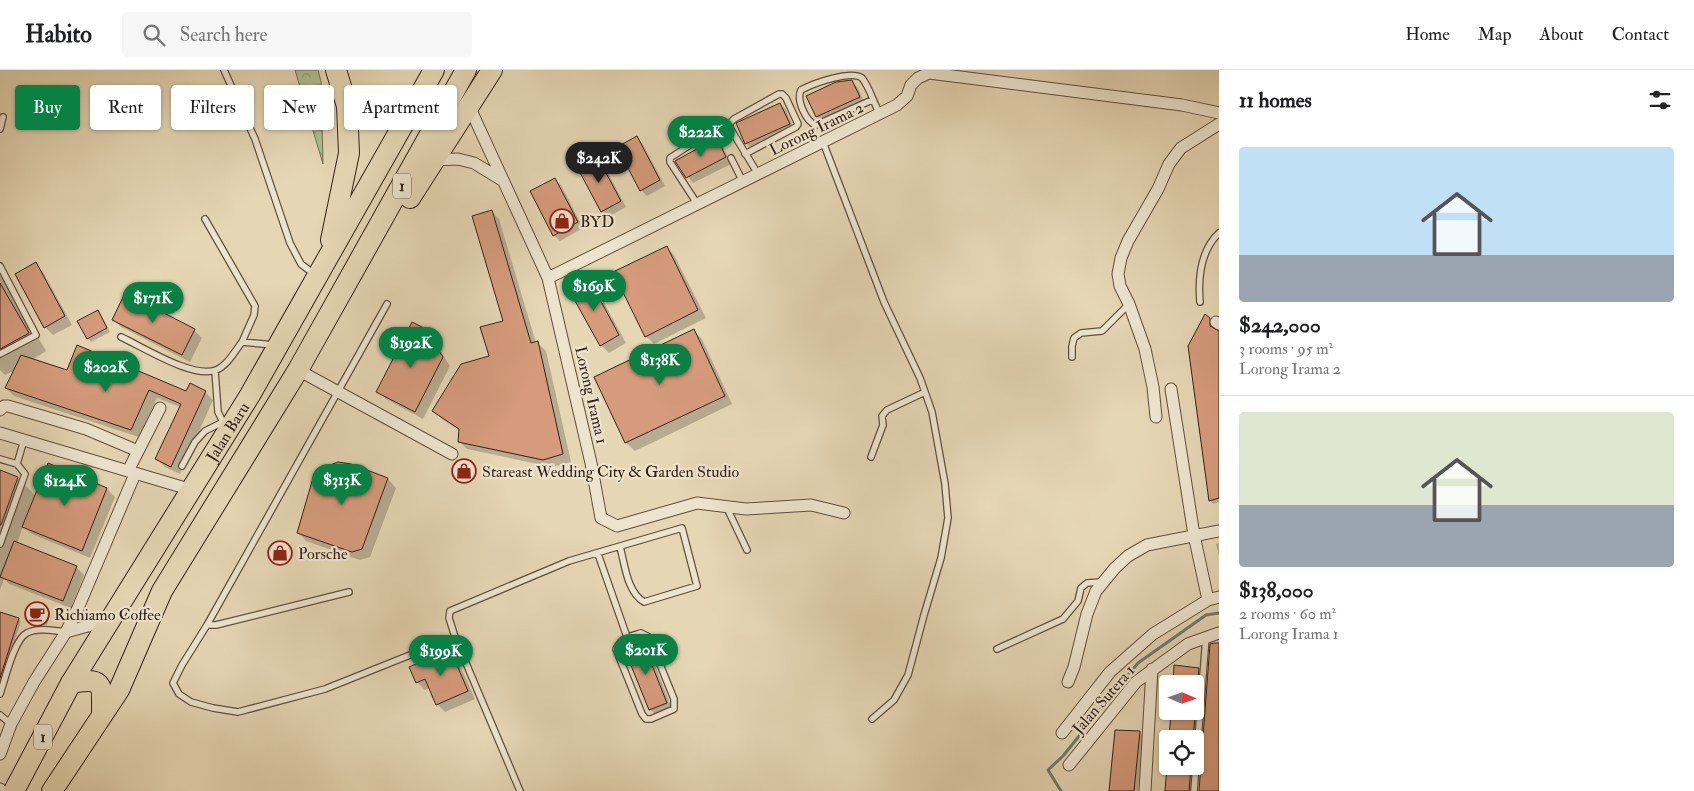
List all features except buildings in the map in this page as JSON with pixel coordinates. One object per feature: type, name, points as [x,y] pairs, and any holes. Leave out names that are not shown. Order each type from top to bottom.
[{"type":"highway","points":[[322,269],[342,193],[349,153],[347,106],[336,70]]},
{"type":"highway","name":"Jalan Baru","points":[[14,791],[71,684],[192,490],[226,426],[279,346],[434,70]]},
{"type":"highway","name":"Jalan Baru","points":[[52,791],[119,690],[162,591],[298,370],[466,70]]},
{"type":"highway","points":[[337,302],[366,268],[492,70]]},
{"type":"highway","points":[[71,684],[93,680],[99,684],[102,692],[102,715]]},
{"type":"street","name":"Lorong Irama 2","points":[[548,278],[897,105],[907,96],[911,85],[918,78],[928,73],[1182,105],[1219,113]]},
{"type":"street","name":"Lorong Irama 1","points":[[469,106],[548,278],[591,463],[601,518],[617,526],[697,503],[727,508]]},
{"type":"street","points":[[1156,417],[1150,369],[1145,349],[1129,304],[1120,286],[1118,274],[1128,241],[1158,189],[1169,164],[1181,148],[1219,124]]},
{"type":"street","points":[[434,160],[458,159],[474,163],[502,180]]},
{"type":"street","points":[[298,370],[452,454]]},
{"type":"street","points":[[1062,733],[1110,672],[1152,634],[1213,599],[1194,535],[1171,389]]},
{"type":"street","points":[[0,410],[4,406],[8,406],[86,429],[138,451]]},
{"type":"street","points":[[0,754],[3,740],[11,724],[34,682],[66,632],[78,608],[138,451],[160,408]]},
{"type":"street","points":[[0,433],[192,490]]},
{"type":"street","points":[[727,508],[746,510],[810,505],[844,513]]},
{"type":"street","points":[[1068,682],[1087,614],[1096,591],[1102,582],[1128,556],[1147,544],[1219,531]]},
{"type":"street","points":[[66,632],[111,620]]},
{"type":"street","name":"Jalan Sutera 1","points":[[1069,764],[1136,682],[1188,644],[1219,633]]},
{"type":"street","points":[[1145,791],[1152,669]]},
{"type":"lane","points":[[224,70],[255,139],[290,243],[301,264],[322,269]]},
{"type":"lane","points":[[872,100],[816,125],[808,119],[799,93],[801,90],[830,76],[848,71],[856,72],[862,76],[880,114]]},
{"type":"lane","points":[[746,154],[796,127],[798,124],[786,98],[782,94],[734,119],[730,123],[730,128],[758,174]]},
{"type":"lane","points":[[0,129],[3,117]]},
{"type":"lane","points":[[823,142],[884,302],[920,378],[932,412],[945,484],[948,518],[941,558],[908,675],[894,700],[872,719]]},
{"type":"lane","points":[[694,143],[670,158],[670,162],[698,205]]},
{"type":"lane","points":[[732,158],[743,182]]},
{"type":"lane","points":[[121,338],[181,367],[202,371],[215,371],[229,360],[242,342],[254,315],[255,306],[205,219]]},
{"type":"lane","points":[[1200,302],[1200,272],[1204,254],[1212,240],[1219,233]]},
{"type":"lane","points":[[0,266],[36,335],[0,354]]},
{"type":"lane","points":[[387,304],[173,683],[179,694],[191,702],[238,712],[325,689],[455,637]]},
{"type":"lane","points":[[1072,357],[1074,338],[1081,333],[1102,331],[1129,304]]},
{"type":"lane","points":[[242,342],[279,346]]},
{"type":"lane","points":[[182,466],[195,442],[205,431],[226,426],[218,412],[215,371]]},
{"type":"lane","points":[[871,457],[883,425],[882,416],[887,410],[925,392]]},
{"type":"lane","points":[[17,464],[24,440]]},
{"type":"lane","points":[[0,459],[17,464],[25,474],[0,544]]},
{"type":"lane","points":[[727,508],[747,550]]},
{"type":"lane","points":[[520,791],[455,637],[449,618],[450,611],[569,562],[682,528],[697,586],[644,602],[638,599],[633,592],[620,547]]},
{"type":"lane","points":[[598,554],[626,637]]},
{"type":"lane","points":[[997,649],[1063,619],[1078,601],[1081,588],[1086,583],[1102,582]]},
{"type":"lane","points":[[207,625],[216,625],[348,592]]},
{"type":"lane","points":[[0,694],[17,644],[25,633],[37,630],[66,632]]},
{"type":"lane","points":[[641,633],[649,637],[674,699],[674,709],[651,720],[646,719],[642,714],[616,649],[620,641],[626,637],[641,633]]},
{"type":"lane","points":[[1194,791],[1206,637]]},
{"type":"lane","points":[[0,715],[11,724]]},
{"type":"green space","points":[[295,70],[318,70],[321,85],[299,85]]},
{"type":"green space","points":[[313,130],[322,130],[323,164]]},
{"type":"waterway","points":[[1061,791],[1048,770],[1063,756],[1138,663],[1206,615],[1219,613]]},
{"type":"place","name":"BYD","points":[[562,221]]},
{"type":"place","name":"Stareast Wedding City & Garden Studio","points":[[464,471]]},
{"type":"place","name":"Porsche","points":[[280,553]]},
{"type":"place","name":"Richiamo Coffee","points":[[37,614]]}]
